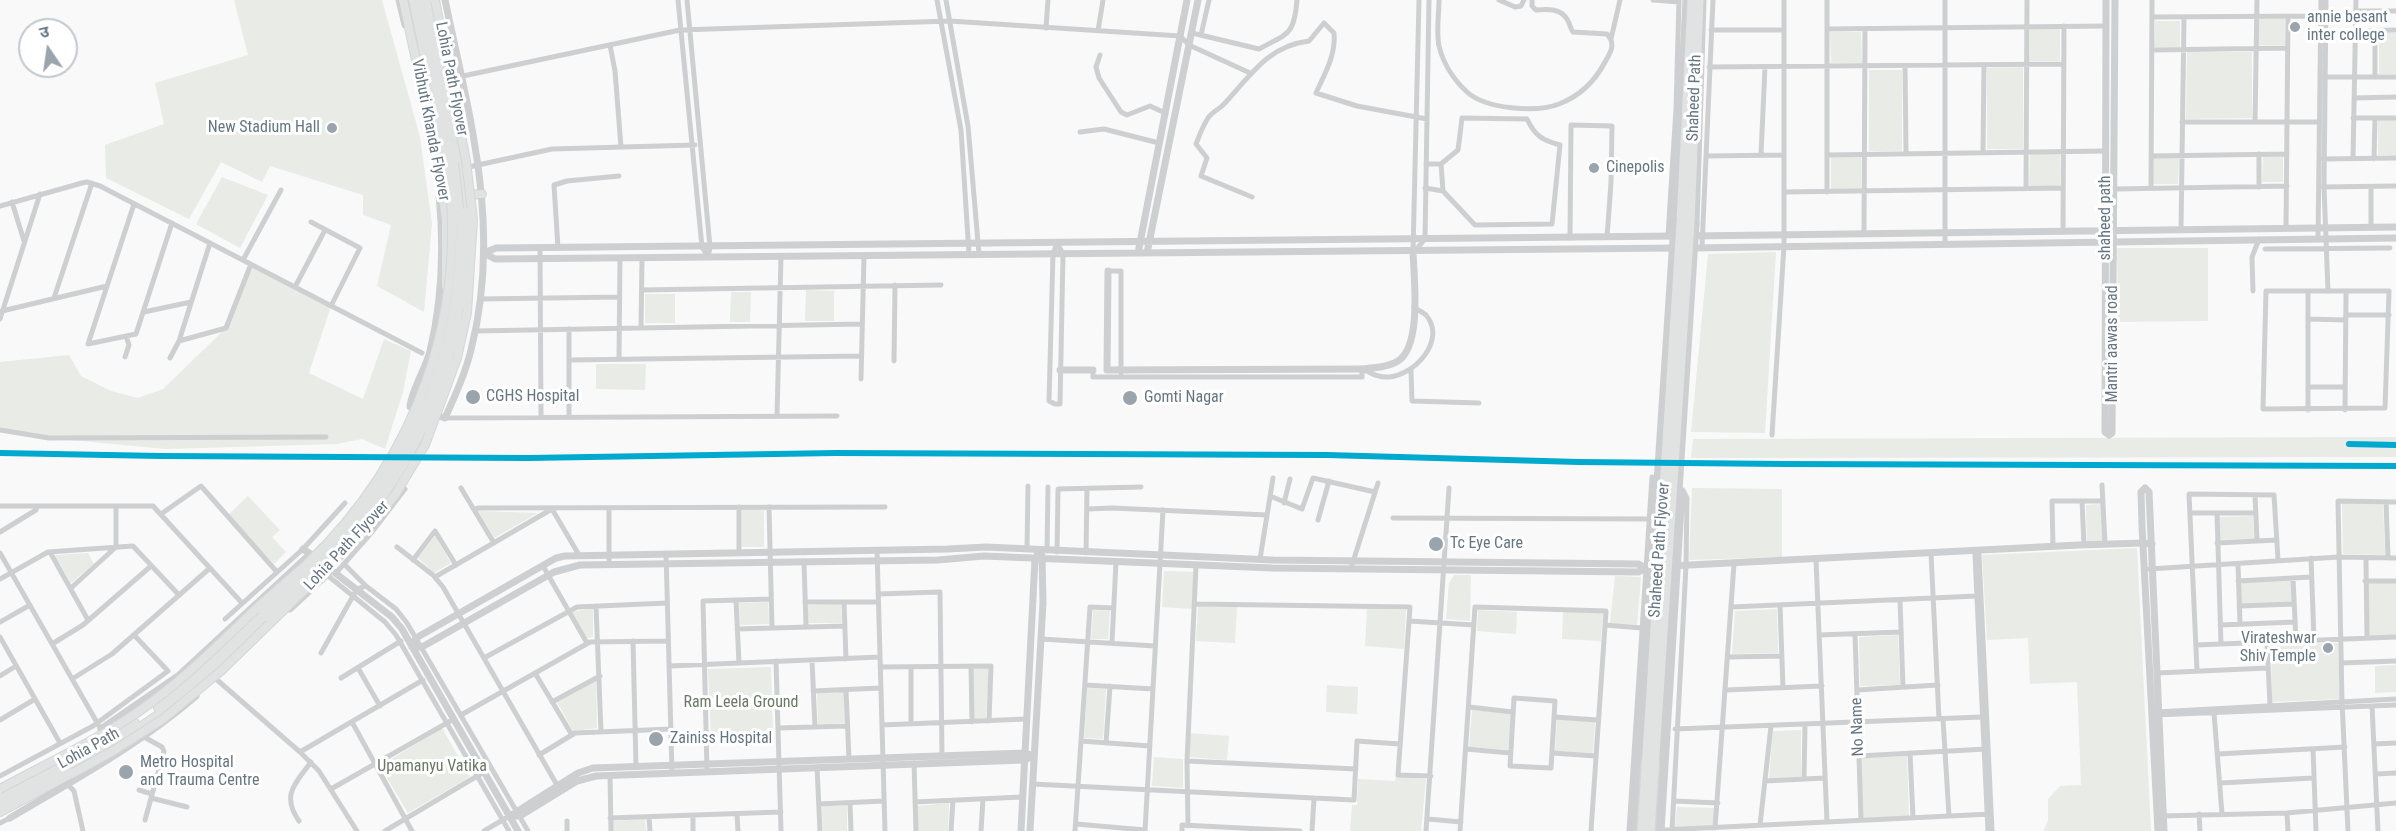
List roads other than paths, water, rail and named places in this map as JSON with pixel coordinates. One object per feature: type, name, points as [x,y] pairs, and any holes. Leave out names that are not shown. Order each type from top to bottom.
[{"type":"highway","name":"Shaheed Path","points":[[1687,196],[1692,0]]},
{"type":"highway","name":"Shaheed Path","points":[[1687,196],[1701,0]]},
{"type":"highway","name":"Shaheed Path Flyover","points":[[1642,831],[1687,196]]},
{"type":"highway","points":[[1685,223],[1687,196]]},
{"type":"highway","name":"Shaheed Path Flyover","points":[[1650,831],[1685,223]]},
{"type":"main road","name":"Vibhuti Khanda Flyover","points":[[401,0],[429,115],[444,196],[447,297]]},
{"type":"main road","name":"Lohia Path Flyover","points":[[0,789],[107,731],[154,701],[184,677],[309,562],[370,489],[403,435],[433,367],[447,297],[452,259],[453,218],[451,163],[413,0]]},
{"type":"main road","name":"Lohia Path Flyover","points":[[0,805],[93,755],[160,713],[205,677],[362,513],[382,486],[421,416],[441,365],[456,293],[460,221],[420,0]]},
{"type":"main road","name":"Lohia Path Flyover","points":[[176,696],[334,554],[362,523],[387,490],[428,415],[447,369],[457,328],[466,251],[466,212],[462,168],[427,0]]},
{"type":"main road","name":"Lohia Path Flyover","points":[[0,812],[113,751],[163,719],[221,671],[360,536],[395,495],[424,445],[457,358],[467,313],[473,219],[466,161],[435,0]]},
{"type":"main road","points":[[465,195],[482,194]]},
{"type":"main road","points":[[176,696],[185,670]]},
{"type":"main road","name":"Lohia Path","points":[[0,797],[108,740],[176,696]]},
{"type":"street","points":[[401,0],[436,170],[441,229],[438,300],[434,332],[410,408],[445,418],[837,416]]},
{"type":"street","points":[[445,0],[479,164],[484,253],[475,331],[460,382],[445,418]]},
{"type":"street","points":[[678,0],[702,247],[708,257]]},
{"type":"street","points":[[687,0],[710,247],[708,257]]},
{"type":"street","points":[[937,0],[961,130],[969,254]]},
{"type":"street","points":[[946,0],[968,126],[979,254]]},
{"type":"street","points":[[1046,27],[1048,0]]},
{"type":"street","points":[[1098,31],[1103,0]]},
{"type":"street","points":[[1138,253],[1187,0]]},
{"type":"street","points":[[1147,253],[1198,0]]},
{"type":"street","points":[[1202,35],[1209,0]]},
{"type":"street","points":[[1192,33],[1258,49],[1290,32],[1295,23],[1297,0]]},
{"type":"street","points":[[1121,377],[1122,271],[1108,271],[1107,370],[1362,369],[1387,366],[1400,360],[1409,350],[1414,307],[1413,252],[1419,0]]},
{"type":"street","points":[[1413,252],[1425,239],[1429,0]]},
{"type":"street","points":[[1439,0],[1439,46],[1447,67],[1468,93],[1491,104],[1519,108],[1546,108],[1560,104],[1582,91],[1596,78],[1613,48],[1611,39],[1620,0]]},
{"type":"street","points":[[1499,0],[1515,7],[1521,6],[1524,0]]},
{"type":"street","points":[[1532,0],[1532,6],[1536,10],[1553,9],[1561,14],[1568,20],[1573,32],[1607,34],[1611,39]]},
{"type":"street","points":[[1653,0],[1681,1]]},
{"type":"street","points":[[1634,831],[1685,223],[1701,0]]},
{"type":"street","points":[[1702,248],[1713,0]]},
{"type":"street","points":[[1772,435],[1784,246],[1784,0]]},
{"type":"street","points":[[1827,0],[1827,192]]},
{"type":"street","points":[[1945,0],[1945,244]]},
{"type":"street","points":[[2026,189],[2027,0]]},
{"type":"street","name":"shaheed path","points":[[2106,0],[2105,151],[2110,242]]},
{"type":"street","points":[[2110,231],[2115,189],[2115,0]]},
{"type":"street","points":[[2151,188],[2152,0]]},
{"type":"street","points":[[2255,122],[2257,0]]},
{"type":"street","points":[[2321,0],[2323,77],[2319,122],[2322,159]]},
{"type":"street","points":[[2326,0],[2321,228],[2326,249],[2328,291]]},
{"type":"street","points":[[2353,159],[2356,0]]},
{"type":"street","points":[[1660,831],[1685,223],[1681,1]]},
{"type":"street","points":[[1668,236],[1681,1]]},
{"type":"street","points":[[2356,11],[2396,11]]},
{"type":"street","points":[[2286,228],[2288,16]]},
{"type":"street","points":[[2152,17],[2320,16]]},
{"type":"street","points":[[2181,230],[2184,17]]},
{"type":"street","points":[[444,80],[680,30],[950,21],[1180,36],[1189,45],[1250,73]]},
{"type":"street","points":[[1252,197],[1201,176],[1207,158],[1196,144],[1208,117],[1224,105],[1250,73],[1278,51],[1295,42],[1310,40],[1324,23],[1334,33],[1335,42],[1332,59],[1316,93],[1357,106],[1427,119]]},
{"type":"street","points":[[2063,232],[2064,26]]},
{"type":"street","points":[[1827,29],[2106,26]]},
{"type":"street","points":[[1864,234],[1865,28]]},
{"type":"street","points":[[1711,30],[1784,30]]},
{"type":"street","points":[[2355,31],[2396,30]]},
{"type":"street","points":[[2375,31],[2375,77]]},
{"type":"street","points":[[610,45],[615,71],[621,147]]},
{"type":"street","points":[[2151,50],[2288,48]]},
{"type":"street","points":[[1100,55],[1096,67],[1099,78],[1121,112],[1127,115],[1150,106],[1165,113]]},
{"type":"street","points":[[1709,67],[2064,63]]},
{"type":"street","points":[[1983,152],[1984,65]]},
{"type":"street","points":[[1905,66],[1906,153]]},
{"type":"street","points":[[1761,155],[1765,67]]},
{"type":"street","points":[[2323,77],[2396,77]]},
{"type":"street","points":[[2354,98],[2396,97]]},
{"type":"street","points":[[687,103],[698,113]]},
{"type":"street","points":[[1425,188],[1443,191],[1475,225],[1552,224],[1560,145],[1542,140],[1533,131],[1527,118],[1462,118],[1458,150],[1441,164],[1426,164]]},
{"type":"street","points":[[2354,118],[2396,118]]},
{"type":"street","points":[[2374,159],[2376,118]]},
{"type":"street","points":[[2182,122],[2319,122]]},
{"type":"street","points":[[1570,237],[1571,125],[1612,126],[1607,237]]},
{"type":"street","points":[[1080,132],[1104,129],[1159,143]]},
{"type":"street","points":[[462,168],[552,149],[700,145]]},
{"type":"street","points":[[1827,155],[2105,151]]},
{"type":"street","points":[[2259,154],[2259,186]]},
{"type":"street","points":[[2151,156],[2287,154]]},
{"type":"street","points":[[1706,156],[1784,155]]},
{"type":"street","points":[[2322,159],[2396,158]]},
{"type":"street","points":[[1441,164],[1443,191]]},
{"type":"street","points":[[558,248],[554,185],[567,181],[619,176]]},
{"type":"street","points":[[0,206],[82,183],[92,183],[422,353]]},
{"type":"street","points":[[54,298],[92,183]]},
{"type":"street","points":[[2115,189],[2287,186]]},
{"type":"street","points":[[2321,187],[2396,186]]},
{"type":"street","points":[[2371,187],[2371,227]]},
{"type":"street","points":[[1784,192],[2063,189]]},
{"type":"street","points":[[243,260],[281,190]]},
{"type":"street","points":[[0,319],[40,194]]},
{"type":"street","points":[[12,202],[24,243]]},
{"type":"street","points":[[134,204],[88,344],[136,334],[172,223]]},
{"type":"street","points":[[311,222],[360,248],[331,306]]},
{"type":"street","points":[[484,253],[496,248],[2396,227]]},
{"type":"street","points":[[295,287],[325,230]]},
{"type":"street","points":[[1592,237],[1592,249]]},
{"type":"street","points":[[484,253],[495,259],[540,259],[1413,252],[2396,238]]},
{"type":"street","points":[[2253,291],[2252,256],[2259,240]]},
{"type":"street","name":"Mantri aawas road","points":[[2109,435],[2112,433],[2110,242]]},
{"type":"street","points":[[170,358],[179,341],[210,243]]},
{"type":"street","points":[[1057,243],[1063,254],[1060,404],[1049,401],[1053,254],[1057,243]]},
{"type":"street","points":[[540,248],[541,418]]},
{"type":"street","points":[[2265,249],[2390,248]]},
{"type":"street","points":[[861,379],[864,255]]},
{"type":"street","points":[[777,416],[781,256]]},
{"type":"street","points":[[619,359],[620,258]]},
{"type":"street","points":[[641,328],[642,258]]},
{"type":"street","points":[[179,341],[226,328],[250,264]]},
{"type":"street","points":[[894,361],[895,285]]},
{"type":"street","points":[[642,290],[941,285]]},
{"type":"street","points":[[2,311],[107,286]]},
{"type":"street","points":[[2266,291],[2308,291],[2388,291],[2386,407],[2345,410],[2262,409],[2266,291]]},
{"type":"street","points":[[2308,291],[2308,410]]},
{"type":"street","points":[[2345,410],[2346,291]]},
{"type":"street","points":[[480,299],[620,297]]},
{"type":"street","points":[[144,312],[191,302]]},
{"type":"street","points":[[1362,369],[1378,376],[1389,377],[1411,370],[1425,356],[1430,347],[1432,335],[1425,315],[1414,307]]},
{"type":"street","points":[[2308,319],[2389,315]]},
{"type":"street","points":[[475,331],[862,324]]},
{"type":"street","points":[[569,329],[569,417]]},
{"type":"street","points":[[125,357],[129,345],[126,336]]},
{"type":"street","points":[[569,360],[861,357]]},
{"type":"street","points":[[1060,370],[1093,370],[1093,377],[1362,377],[1362,369]]},
{"type":"street","points":[[1411,370],[1412,401],[1479,403]]},
{"type":"street","points":[[2308,387],[2345,387]]},
{"type":"street","points":[[0,430],[49,438],[326,437]]},
{"type":"street","points":[[1629,831],[1652,477]]},
{"type":"street","points":[[1260,560],[1273,478]]},
{"type":"street","points":[[1270,496],[1302,508],[1313,478],[1375,492]]},
{"type":"street","points":[[1284,502],[1290,479]]},
{"type":"street","points":[[1318,519],[1329,481]]},
{"type":"street","points":[[1352,569],[1352,561],[1378,483]]},
{"type":"street","points":[[2102,485],[2105,544]]},
{"type":"street","points":[[161,514],[201,486],[277,572]]},
{"type":"street","points":[[1027,549],[1028,486]]},
{"type":"street","points":[[1029,831],[1048,487]]},
{"type":"street","points":[[1057,552],[1058,489],[1141,487]]},
{"type":"street","points":[[461,488],[494,543]]},
{"type":"street","points":[[1426,831],[1449,488]]},
{"type":"street","points":[[1651,488],[1683,490],[1672,831]]},
{"type":"street","points":[[2157,714],[2144,569],[2141,492],[2145,488],[2149,492],[2152,544],[2161,816],[2164,831]]},
{"type":"street","points":[[0,823],[166,722],[344,564],[405,489]]},
{"type":"street","points":[[1086,553],[1087,489]]},
{"type":"street","points":[[2197,671],[2189,494],[2274,495],[2278,560]]},
{"type":"street","points":[[2255,495],[2257,541]]},
{"type":"street","points":[[2053,547],[2052,501],[2103,501]]},
{"type":"street","points":[[2082,501],[2084,545]]},
{"type":"street","points":[[2348,831],[2342,705],[2338,501],[2396,502]]},
{"type":"street","points":[[2386,502],[2388,558]]},
{"type":"street","points":[[225,620],[303,549],[345,503]]},
{"type":"street","points":[[0,506],[153,506],[242,603]]},
{"type":"street","points":[[0,532],[36,510],[37,506]]},
{"type":"street","points":[[71,588],[116,547],[116,506]]},
{"type":"street","points":[[739,507],[739,552]]},
{"type":"street","points":[[769,507],[772,628]]},
{"type":"street","points":[[474,510],[478,508],[885,507]]},
{"type":"street","points":[[609,508],[609,564]]},
{"type":"street","points":[[1087,509],[1112,508],[1267,515]]},
{"type":"street","points":[[435,577],[552,509]]},
{"type":"street","points":[[552,509],[579,555]]},
{"type":"street","points":[[1113,608],[1090,607],[1075,828],[1145,830],[1163,510]]},
{"type":"street","points":[[2190,513],[2256,513]]},
{"type":"street","points":[[2217,513],[2221,644]]},
{"type":"street","points":[[1393,518],[1649,519]]},
{"type":"street","points":[[413,560],[435,531],[456,565]]},
{"type":"street","points":[[2217,543],[2277,540]]},
{"type":"street","points":[[412,647],[422,647],[566,567],[609,564],[938,560],[984,556],[1196,566],[1638,572],[1646,568],[1682,566],[2105,544],[2152,544]]},
{"type":"street","points":[[0,579],[50,552],[133,546],[179,595]]},
{"type":"street","points":[[397,547],[435,577],[459,614],[557,785]]},
{"type":"street","points":[[412,647],[416,638],[556,558],[579,555],[986,547],[1260,560],[1638,564],[1646,568]]},
{"type":"street","points":[[303,549],[355,593],[392,617],[426,679],[457,717],[528,831]]},
{"type":"street","points":[[877,550],[885,831]]},
{"type":"street","points":[[1021,831],[1035,559],[1044,551]]},
{"type":"street","points":[[1977,551],[1975,555],[1982,717],[1986,749]]},
{"type":"street","points":[[1977,551],[1979,555],[1990,831]]},
{"type":"street","points":[[50,552],[88,620]]},
{"type":"street","points":[[0,553],[108,740]]},
{"type":"street","points":[[666,553],[672,769]]},
{"type":"street","points":[[1931,553],[1948,816]]},
{"type":"street","points":[[0,776],[60,743],[99,726],[148,698],[185,670],[310,554]]},
{"type":"street","points":[[2310,558],[2314,640]]},
{"type":"street","points":[[2144,569],[2310,558],[2396,558]]},
{"type":"street","points":[[2366,559],[2367,638]]},
{"type":"street","points":[[1816,560],[1827,822]]},
{"type":"street","points":[[804,561],[806,626]]},
{"type":"street","points":[[1112,643],[1116,562]]},
{"type":"street","points":[[344,564],[366,586],[396,609],[422,647],[457,717],[481,774]]},
{"type":"street","points":[[1715,828],[1734,564]]},
{"type":"street","points":[[2238,564],[2240,624]]},
{"type":"street","points":[[52,644],[88,620],[152,566]]},
{"type":"street","points":[[543,566],[587,643]]},
{"type":"street","points":[[1188,826],[1187,762],[1196,566]]},
{"type":"street","points":[[1660,831],[1682,566]]},
{"type":"street","points":[[72,679],[112,654],[210,568]]},
{"type":"street","points":[[2238,581],[2311,577]]},
{"type":"street","points":[[2293,578],[2296,641]]},
{"type":"street","points":[[2366,582],[2396,581]]},
{"type":"street","points":[[321,653],[355,593],[366,586]]},
{"type":"street","points":[[878,594],[940,592],[942,756]]},
{"type":"street","points":[[1732,607],[1977,596]]},
{"type":"street","points":[[707,767],[703,601],[771,599]]},
{"type":"street","points":[[736,600],[739,663]]},
{"type":"street","points":[[1900,600],[1903,687]]},
{"type":"street","points":[[805,602],[878,602]]},
{"type":"street","points":[[844,602],[846,659]]},
{"type":"street","points":[[484,658],[577,607],[667,603]]},
{"type":"street","points":[[2239,606],[2294,603]]},
{"type":"street","points":[[1195,604],[1410,607],[1398,775],[1431,776]]},
{"type":"street","points":[[0,622],[30,605]]},
{"type":"street","points":[[1780,605],[1783,688]]},
{"type":"street","points":[[596,606],[601,732]]},
{"type":"street","points":[[1460,831],[1475,608],[1606,610],[1591,831]]},
{"type":"street","points":[[1409,621],[1474,626]]},
{"type":"street","points":[[2220,625],[2295,622]]},
{"type":"street","points":[[1605,625],[1642,628]]},
{"type":"street","points":[[737,629],[845,626]]},
{"type":"street","points":[[1819,635],[1901,632]]},
{"type":"street","name":"No Name","points":[[1855,634],[1861,820]]},
{"type":"street","points":[[99,726],[168,671],[134,635]]},
{"type":"street","points":[[0,637],[60,743]]},
{"type":"street","points":[[2196,645],[2396,637]]},
{"type":"street","points":[[1041,639],[1155,646]]},
{"type":"street","points":[[404,640],[412,647],[447,723],[481,774],[506,818],[518,831]]},
{"type":"street","points":[[341,678],[404,640]]},
{"type":"street","points":[[633,641],[636,766]]},
{"type":"street","points":[[331,789],[587,643],[668,641]]},
{"type":"street","points":[[2267,642],[2270,705]]},
{"type":"street","points":[[1728,657],[1782,656]]},
{"type":"street","points":[[669,666],[880,657]]},
{"type":"street","points":[[812,660],[814,727]]},
{"type":"street","points":[[2342,663],[2396,661]]},
{"type":"street","points":[[776,662],[781,831]]},
{"type":"street","points":[[0,676],[16,666]]},
{"type":"street","points":[[971,666],[972,722]]},
{"type":"street","points":[[880,667],[991,666],[989,721]]},
{"type":"street","points":[[911,667],[911,724]]},
{"type":"street","points":[[358,668],[380,706]]},
{"type":"street","points":[[2157,673],[2268,668]]},
{"type":"street","points":[[535,673],[572,735]]},
{"type":"street","points":[[552,702],[600,676]]},
{"type":"street","points":[[216,679],[311,762],[357,831]]},
{"type":"street","points":[[300,752],[426,679]]},
{"type":"street","points":[[1084,685],[1153,688]]},
{"type":"street","points":[[1106,743],[1110,686]]},
{"type":"street","points":[[1726,690],[1822,686]]},
{"type":"street","points":[[1857,690],[1938,686]]},
{"type":"street","points":[[813,691],[881,688]]},
{"type":"street","points":[[846,690],[849,759]]},
{"type":"street","points":[[1514,698],[1556,701],[1551,768],[1509,766],[1513,711],[1514,698]]},
{"type":"street","points":[[0,720],[35,699]]},
{"type":"street","points":[[2157,714],[2214,714],[2315,709],[2396,699]]},
{"type":"street","points":[[2157,714],[2305,703],[2396,705]]},
{"type":"street","points":[[2305,703],[2315,709]]},
{"type":"street","points":[[2372,706],[2378,831]]},
{"type":"street","points":[[1468,707],[1513,711]]},
{"type":"street","points":[[160,713],[166,722]]},
{"type":"street","points":[[2214,714],[2222,814]]},
{"type":"street","points":[[1554,717],[1598,720]]},
{"type":"street","points":[[1669,728],[1724,728],[1982,717]]},
{"type":"street","points":[[882,725],[1026,719]]},
{"type":"street","points":[[352,722],[412,831]]},
{"type":"street","points":[[1804,779],[1805,725]]},
{"type":"street","points":[[778,728],[848,726]]},
{"type":"street","points":[[1760,825],[1771,726]]},
{"type":"street","points":[[539,754],[575,733],[671,729]]},
{"type":"street","points":[[144,737],[164,748],[145,820]]},
{"type":"street","points":[[1081,741],[1150,746]]},
{"type":"street","points":[[1032,784],[1354,800],[1357,741],[1400,744]]},
{"type":"street","points":[[2374,744],[2396,743]]},
{"type":"street","points":[[2218,754],[2345,747]]},
{"type":"street","points":[[1466,749],[1510,753]]},
{"type":"street","points":[[1859,756],[1986,749]]},
{"type":"street","points":[[2313,749],[2316,831]]},
{"type":"street","points":[[1552,753],[1596,756]]},
{"type":"street","points":[[1910,753],[1913,817]]},
{"type":"street","points":[[779,765],[818,767],[942,756],[1034,756]]},
{"type":"street","points":[[484,831],[586,777],[672,769],[779,765],[849,759],[914,763],[1024,756]]},
{"type":"street","points":[[299,821],[292,812],[290,795],[292,788],[311,762]]},
{"type":"street","points":[[1187,762],[1356,769]]},
{"type":"street","points":[[914,763],[916,831]]},
{"type":"street","points":[[518,813],[557,785],[578,773],[593,768],[636,766],[672,769]]},
{"type":"street","points":[[818,767],[820,831]]},
{"type":"street","points":[[2376,774],[2396,773]]},
{"type":"street","points":[[385,831],[481,774]]},
{"type":"street","points":[[610,775],[611,831]]},
{"type":"street","points":[[1765,781],[1826,778]]},
{"type":"street","points":[[2220,783],[2313,778]]},
{"type":"street","points":[[67,784],[74,791],[83,831]]},
{"type":"street","points":[[139,790],[187,807]]},
{"type":"street","points":[[915,802],[1022,797]]},
{"type":"street","points":[[1312,831],[1314,798]]},
{"type":"street","points":[[981,831],[983,799]]},
{"type":"street","points":[[951,831],[953,800]]},
{"type":"street","points":[[819,804],[884,801]]},
{"type":"street","points":[[1674,801],[1718,803]]},
{"type":"street","points":[[850,803],[851,831]]},
{"type":"street","points":[[2161,816],[2287,813],[2396,803]]},
{"type":"street","points":[[610,819],[781,812]]},
{"type":"street","points":[[2287,813],[2288,831]]},
{"type":"street","points":[[737,814],[738,831]]},
{"type":"street","points":[[1660,831],[1989,814]]},
{"type":"street","points":[[2199,814],[2200,831]]},
{"type":"street","points":[[693,816],[693,831]]},
{"type":"street","points":[[2158,831],[2161,816]]},
{"type":"street","points":[[649,817],[650,831]]},
{"type":"street","points":[[506,818],[509,831]]},
{"type":"street","points":[[1428,819],[1461,822]]},
{"type":"street","points":[[567,821],[567,831]]},
{"type":"street","points":[[1182,831],[1182,825],[1300,831]]},
{"type":"railway","points":[[2349,444],[2396,445]]},
{"type":"railway","points":[[0,453],[528,458],[836,453],[1374,456]]},
{"type":"place","name":"annie besant inter college","points":[[2295,27]]},
{"type":"place","name":"New Stadium Hall","points":[[332,128]]},
{"type":"place","name":"Cinepolis","points":[[1594,168]]},
{"type":"place","name":"CGHS Hospital","points":[[473,397]]},
{"type":"place","name":"Gomti Nagar","points":[[1130,398]]},
{"type":"place","name":"Tc Eye Care","points":[[1436,544]]},
{"type":"place","name":"Virateshwar Shiv Temple","points":[[2328,648]]},
{"type":"place","name":"Zainiss Hospital","points":[[656,739]]},
{"type":"place","name":"Metro Hospital and Trauma Centre","points":[[126,772]]},
{"type":"park label","name":"Ram Leela Ground","points":[[741,703]]},
{"type":"park label","name":"Upamanyu Vatika","points":[[432,767]]}]
